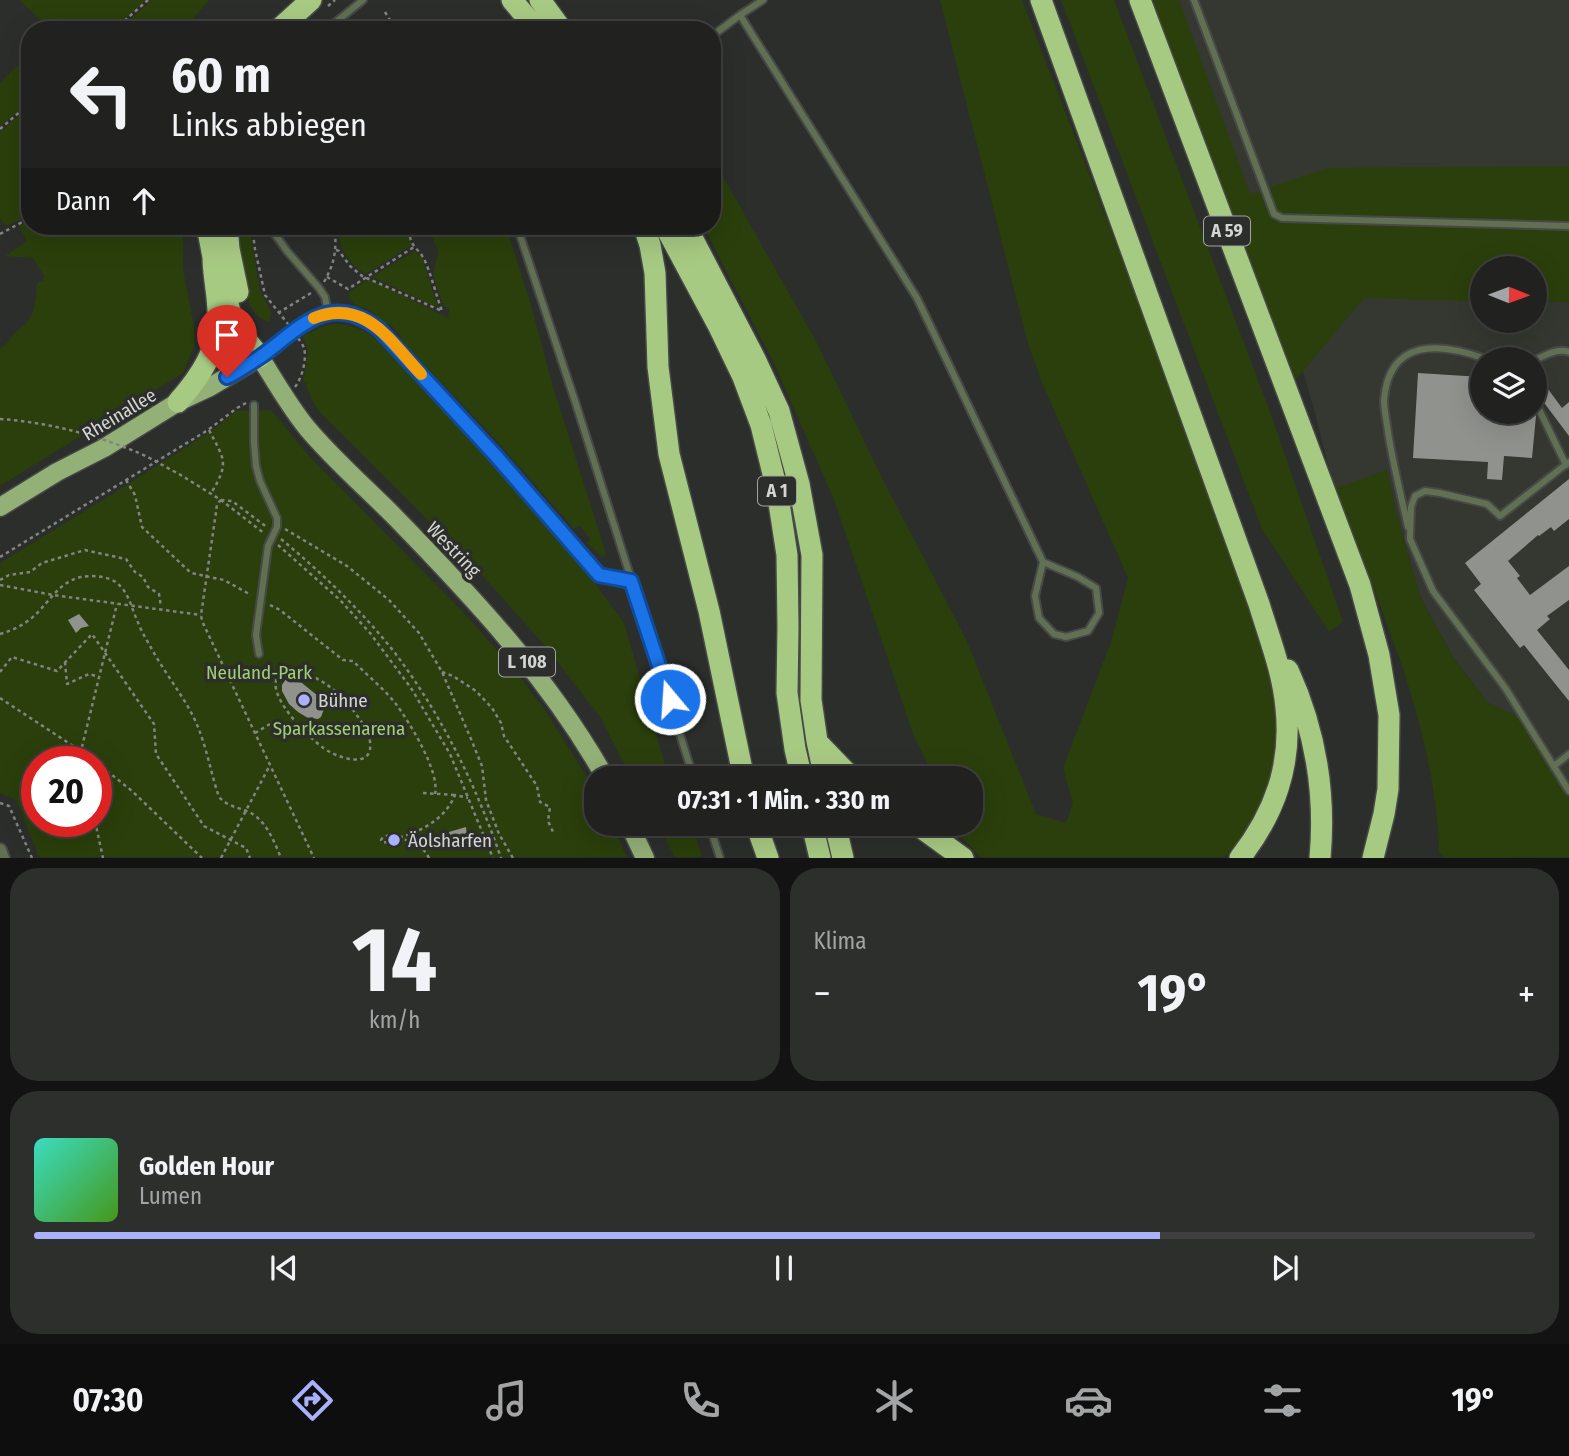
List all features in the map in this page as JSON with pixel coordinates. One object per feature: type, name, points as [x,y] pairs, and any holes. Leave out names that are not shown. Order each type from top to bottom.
[{"type":"highway","points":[[288,21],[302,0]]},
{"type":"highway","points":[[291,21],[311,0]]},
{"type":"highway","points":[[294,21],[324,0]]},
{"type":"highway","points":[[512,0],[530,21]]},
{"type":"highway","points":[[540,0],[555,21]]},
{"type":"highway","points":[[1041,0],[1259,604],[1283,686],[1286,748],[1281,781],[1275,800],[1254,839],[1240,858]]},
{"type":"highway","name":"A 59","points":[[1138,0],[1165,65],[1360,585],[1379,656],[1389,715],[1388,789],[1374,854]]},
{"type":"highway","points":[[178,402],[197,381],[215,342],[219,315],[209,235]]},
{"type":"highway","points":[[228,235],[238,291],[260,357]]},
{"type":"highway","points":[[647,235],[655,273],[658,367],[669,454],[706,599],[741,766]]},
{"type":"highway","name":"A 1","points":[[670,235],[743,376],[761,425],[777,490],[787,555],[787,694],[799,766]]},
{"type":"highway","name":"A 1","points":[[690,235],[755,359],[779,411],[799,484],[812,555],[811,700],[822,766]]},
{"type":"highway","points":[[213,257],[222,279],[233,324],[260,357]]},
{"type":"highway","points":[[1259,604],[1300,695],[1312,736],[1321,790],[1320,858]]},
{"type":"highway","points":[[817,741],[840,766]]},
{"type":"highway","points":[[760,836],[768,858]]},
{"type":"highway","points":[[815,836],[820,858]]},
{"type":"highway","points":[[838,836],[843,858]]},
{"type":"highway","points":[[930,836],[963,858]]},
{"type":"main road","name":"Westring","points":[[260,357],[284,395],[322,445],[502,630],[549,691],[598,766]]},
{"type":"main road","name":"Rheinallee","points":[[0,507],[260,357]]},
{"type":"main road","points":[[635,836],[645,858]]},
{"type":"street","points":[[0,850],[3,858]]},
{"type":"lane","points":[[338,21],[363,0]]},
{"type":"lane","points":[[721,29],[763,0]]},
{"type":"lane","points":[[1195,0],[1274,214],[1282,218],[1569,226]]},
{"type":"lane","points":[[740,15],[917,298],[1043,562],[1034,596],[1039,618],[1054,634],[1066,638],[1088,631],[1099,613],[1096,588],[1043,562]]},
{"type":"lane","points":[[275,235],[319,288],[325,297],[328,313]]},
{"type":"lane","points":[[520,235],[690,766]]},
{"type":"lane","points":[[260,357],[310,320],[328,313],[358,315],[379,329],[496,456],[599,575],[631,581]]},
{"type":"lane","points":[[1470,353],[1423,348],[1409,353],[1398,362],[1386,383],[1384,404],[1392,458],[1410,540],[1433,591],[1506,689],[1569,791]]},
{"type":"lane","points":[[1547,355],[1569,352]]},
{"type":"lane","points":[[254,405],[256,466],[277,518],[268,546],[256,635],[259,654]]},
{"type":"lane","points":[[1410,540],[1410,507],[1415,496],[1425,491],[1487,504],[1500,516],[1568,463],[1547,424]]},
{"type":"lane","points":[[1553,766],[1569,754]]},
{"type":"lane","points":[[713,836],[720,858]]},
{"type":"path","points":[[124,21],[148,0]]},
{"type":"path","points":[[385,12],[390,21]]},
{"type":"path","points":[[0,129],[21,111]]},
{"type":"path","points":[[0,234],[21,223]]},
{"type":"path","points":[[0,224],[5,231]]},
{"type":"path","points":[[253,235],[265,295],[305,351],[298,384],[284,395]]},
{"type":"path","points":[[278,313],[319,288],[333,263],[335,235]]},
{"type":"path","points":[[336,250],[358,273],[442,311],[424,258],[414,247],[411,235]]},
{"type":"path","points":[[326,277],[348,289],[414,247]]},
{"type":"path","points":[[0,419],[39,424],[87,435],[142,455],[211,493],[274,533],[308,561],[345,597],[394,653],[436,716],[457,752],[501,858]]},
{"type":"path","points":[[0,556],[210,429],[224,462],[220,479],[211,493]]},
{"type":"path","points":[[126,480],[135,495],[142,527],[191,573],[224,580],[280,610],[343,660],[353,661],[396,703],[429,758],[437,785],[435,794]]},
{"type":"path","points":[[221,500],[217,505],[202,621],[314,858]]},
{"type":"path","points":[[274,533],[286,529],[347,566],[389,600],[419,633],[442,672],[482,766],[486,800],[499,834],[513,858]]},
{"type":"path","points":[[274,533],[370,633],[411,688],[450,754],[494,858]]},
{"type":"path","points":[[0,580],[9,575],[30,572],[42,564],[85,550],[126,559],[148,586],[159,594],[161,609]]},
{"type":"path","points":[[0,634],[30,620],[64,584],[72,580],[83,576],[102,577],[116,583],[128,596],[150,646],[194,718],[219,797],[225,803],[255,815],[269,831],[281,858]]},
{"type":"path","points":[[0,585],[201,615]]},
{"type":"path","points":[[82,746],[117,604]]},
{"type":"path","points":[[0,672],[12,657],[57,671],[92,634],[154,724],[156,754],[204,826],[246,848],[250,858]]},
{"type":"path","points":[[65,662],[67,684],[89,674],[99,677]]},
{"type":"path","points":[[296,670],[323,681],[348,703],[367,730],[369,750],[361,759],[354,761],[344,758],[312,740],[294,720],[275,689],[282,674],[296,670]]},
{"type":"path","points":[[442,672],[475,691],[492,708],[501,723],[504,736],[537,786],[540,802],[550,807],[548,821],[553,832]]},
{"type":"path","points":[[0,698],[73,746]]},
{"type":"path","points":[[255,733],[270,724]]},
{"type":"path","points":[[221,858],[270,765]]},
{"type":"path","points":[[112,775],[202,858]]},
{"type":"path","points":[[422,793],[455,795],[470,799]]},
{"type":"path","points":[[423,858],[428,857],[424,849],[407,841],[387,843],[381,840],[393,835],[398,838],[426,826],[450,808],[455,795]]},
{"type":"path","points":[[0,803],[9,806],[32,858]]},
{"type":"path","points":[[481,826],[493,820]]},
{"type":"path","points":[[98,837],[103,858]]},
{"type":"shaded area","points":[[1160,0],[1569,0],[1569,798],[1517,717],[1488,703],[1453,657],[1420,597],[1387,471],[1334,489],[1285,310]]},
{"type":"green space","points":[[19,0],[146,0],[122,21],[42,21]]},
{"type":"green space","points":[[152,0],[209,0],[191,21],[128,21]]},
{"type":"green space","points":[[940,0],[1022,0],[1266,638],[1277,701],[1274,767],[1267,795],[1254,819],[1224,857],[980,857],[961,836],[983,836],[983,766],[929,766],[913,734],[835,502],[773,361],[708,235],[721,235],[721,180],[724,178],[817,343],[882,478],[966,639],[1036,814],[1066,823],[1073,803],[1063,768],[1111,642],[1128,578],[1042,383],[1028,344]]},
{"type":"green space","points":[[1061,0],[1114,0],[1269,409],[1343,622],[1329,632],[1262,529]]},
{"type":"green space","points":[[1150,0],[1179,0],[1250,194],[1328,168],[1569,166],[1569,302],[1547,302],[1547,256],[1470,256],[1470,301],[1364,298],[1293,383]]},
{"type":"green space","points":[[21,62],[21,109],[0,127],[0,83]]},
{"type":"green space","points":[[21,114],[21,219],[5,226],[0,218],[0,132]]},
{"type":"green space","points":[[24,235],[183,235],[183,269],[194,327],[194,347],[183,373],[0,486],[0,349],[28,320],[35,306],[36,285],[43,281],[44,276],[33,258],[5,256],[27,241]]},
{"type":"green space","points":[[235,235],[251,235],[260,290],[271,312],[269,322],[255,313],[241,271]]},
{"type":"green space","points":[[339,235],[409,235],[412,245],[366,274],[345,254]]},
{"type":"green space","points":[[431,235],[509,235],[553,387],[606,553],[602,557],[587,543],[590,539],[580,526],[574,529],[496,440],[400,339],[401,336],[390,324],[386,325],[370,310],[355,305],[348,297],[349,292],[369,279],[448,318],[449,308],[443,306],[433,275],[437,248]]},
{"type":"green space","points":[[415,251],[422,257],[438,308],[372,277]]},
{"type":"green space","points":[[326,325],[351,326],[378,341],[488,457],[580,563],[624,623],[666,766],[625,766],[600,717],[546,647],[475,567],[318,409],[306,383],[303,383],[307,347],[302,336]]},
{"type":"green space","name":"Neuland-Park","points":[[271,410],[310,457],[464,613],[521,678],[584,772],[584,836],[617,836],[627,857],[39,857],[31,837],[112,837],[112,746],[21,746],[21,812],[16,800],[0,793],[0,563],[213,430],[236,411]]},
{"type":"green space","points":[[1387,470],[1420,597],[1453,657],[1488,703],[1517,716],[1569,798],[1569,857],[1445,858],[1439,853],[1428,759],[1416,712],[1386,622],[1334,489]]},
{"type":"green space","points":[[664,836],[696,836],[702,857],[675,857]]},
{"type":"building","points":[[1418,373],[1470,376],[1470,424],[1535,424],[1532,458],[1504,456],[1502,480],[1487,479],[1488,462],[1413,458]]},
{"type":"building","points":[[1547,390],[1562,408],[1569,402],[1569,436],[1547,407]]},
{"type":"building","points":[[1569,479],[1569,519],[1554,531],[1551,527],[1538,535],[1508,561],[1530,595],[1569,566],[1569,600],[1547,616],[1550,619],[1537,630],[1569,670],[1569,701],[1524,645],[1520,648],[1474,590],[1481,584],[1465,563]]},
{"type":"building","points":[[79,614],[89,626],[76,633],[68,620]]},
{"type":"building","name":"Bühne","points":[[285,680],[302,683],[318,696],[324,709],[321,717],[308,718],[289,704],[282,685]]},
{"type":"building","points":[[466,827],[471,845],[453,849],[449,832]]},
{"type":"slow traffic","points":[[314,318],[328,313],[358,315],[379,329],[421,374]]},
{"type":"place","name":"Bühne","points":[[304,700]]},
{"type":"place","name":"Äolsharfen","points":[[394,840]]},
{"type":"route","points":[[227,377],[260,357],[310,320],[328,313],[344,313],[358,315],[369,321],[496,456],[599,575],[631,581],[670,699]]},
{"type":"park label","name":"Sparkassenarena","points":[[339,728]]}]
